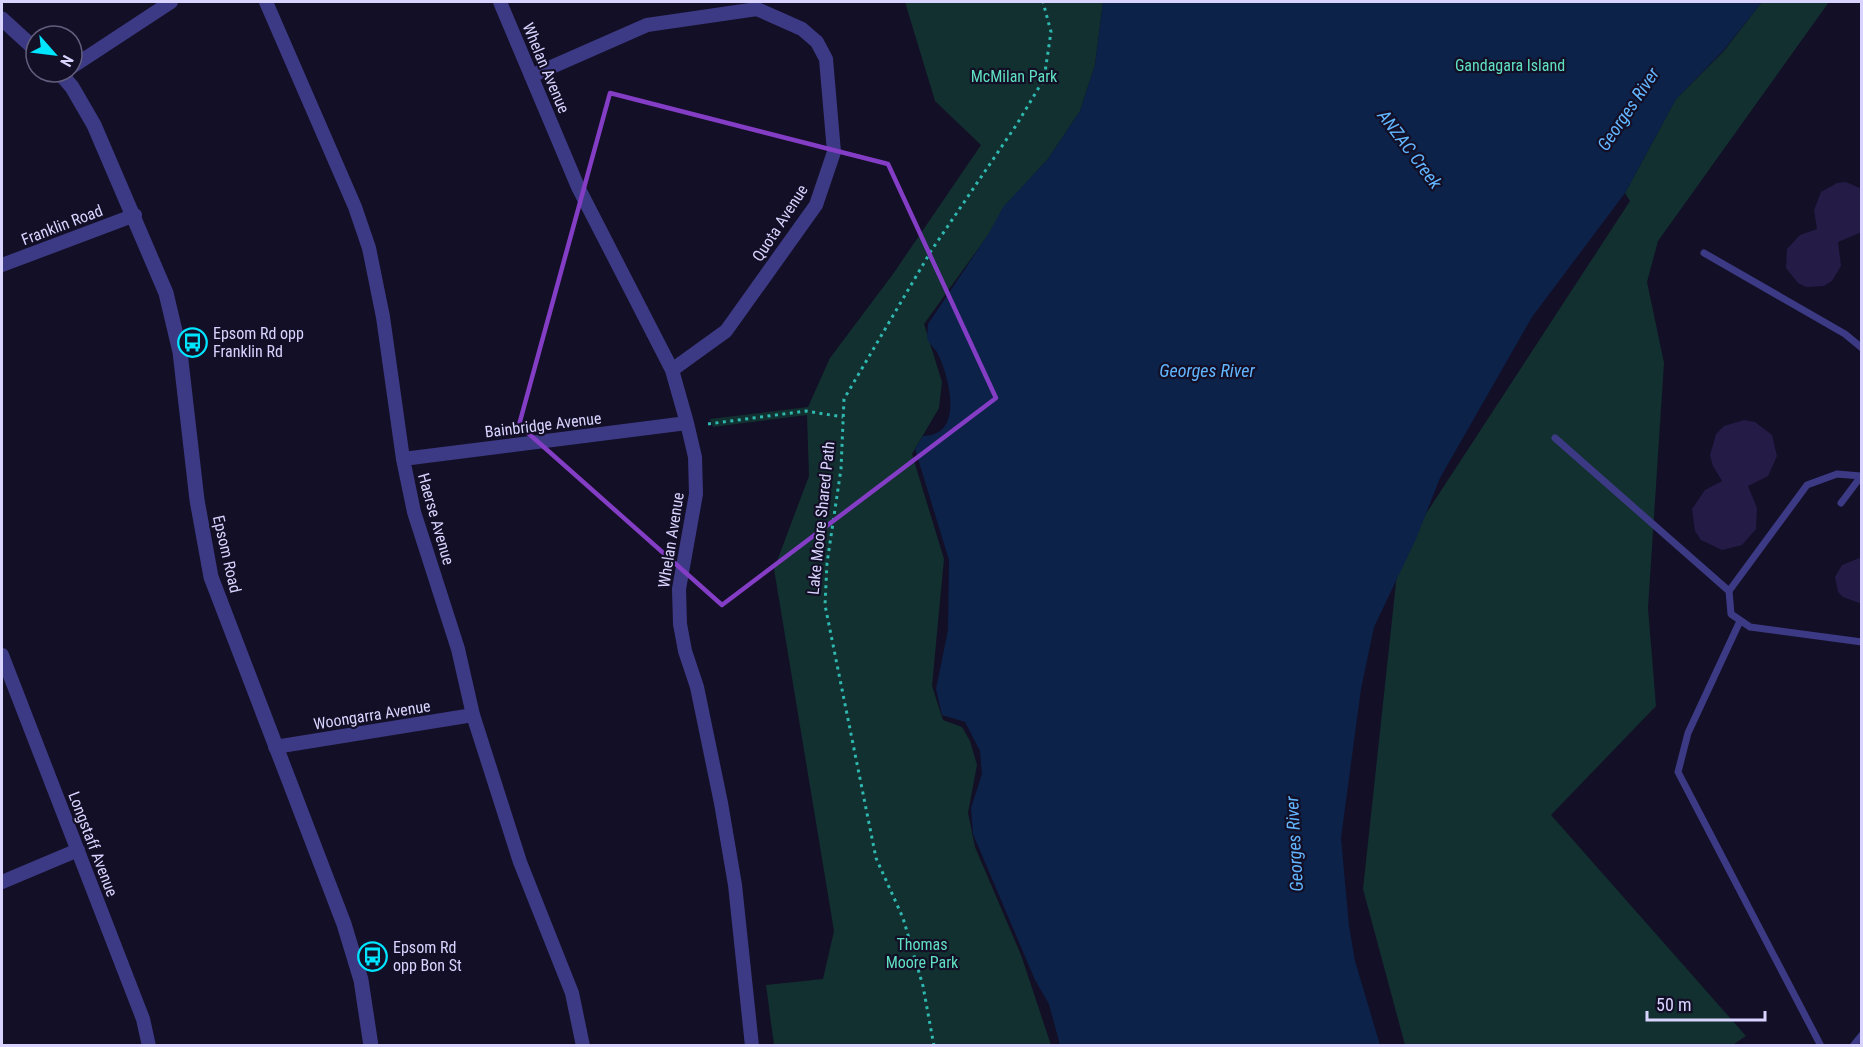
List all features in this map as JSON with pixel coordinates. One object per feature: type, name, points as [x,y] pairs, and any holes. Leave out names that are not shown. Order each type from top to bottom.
[{"type":"street","points":[[84,58],[171,2]]},
{"type":"street","name":"Haerse Avenue","points":[[266,2],[355,207],[369,248],[383,317],[402,459],[414,512],[458,649],[473,715],[520,862],[572,993],[583,1046]]},
{"type":"street","name":"Whelan Avenue","points":[[500,2],[578,187],[672,370],[687,423],[695,457],[696,494],[679,589],[680,624],[685,651],[697,687],[735,885],[752,1046]]},
{"type":"street","name":"Quota Avenue","points":[[531,76],[647,26],[757,9],[802,29],[817,42],[826,59],[834,152],[816,205],[726,331],[672,370]]},
{"type":"street","points":[[2,19],[24,40]]},
{"type":"street","name":"Epsom Road","points":[[71,84],[94,125],[135,215],[166,293],[177,335],[198,510],[211,577],[344,924],[361,980],[371,1046]]},
{"type":"street","name":"Franklin Road","points":[[2,265],[135,215]]},
{"type":"street","name":"Bainbridge Avenue","points":[[402,459],[687,423]]},
{"type":"street","name":"Longstaff Avenue","points":[[2,655],[143,1019],[149,1046]]},
{"type":"street","name":"Woongarra Avenue","points":[[275,747],[473,715]]},
{"type":"street","points":[[2,882],[78,850]]},
{"type":"lane","points":[[1704,253],[1845,334],[1862,348]]},
{"type":"lane","points":[[1555,438],[1729,591]]},
{"type":"lane","points":[[1861,476],[1837,474],[1807,484],[1729,591],[1731,614],[1750,627],[1862,642]]},
{"type":"lane","points":[[1841,503],[1861,476]]},
{"type":"lane","points":[[1740,621],[1688,733],[1678,772],[1821,1046]]},
{"type":"lane","points":[[1853,1046],[1862,1035]]},
{"type":"path","name":"Lake Moore Shared Path","points":[[933,1046],[923,986],[903,918],[876,858],[825,605],[827,563],[841,469],[844,399],[855,376],[930,251],[1017,124],[1044,79],[1051,32],[1043,2]]},
{"type":"path","points":[[708,424],[806,411],[843,417]]},
{"type":"highlighted area","points":[[610,93],[888,164],[996,398],[722,605],[519,425]]},
{"type":"green space","name":"Thomas Moore Park","points":[[905,2],[1103,2],[1095,65],[1080,111],[1048,159],[1024,185],[924,324],[942,382],[939,408],[912,454],[944,559],[932,686],[943,720],[962,727],[970,741],[977,765],[968,813],[975,847],[1021,955],[1051,1045],[774,1045],[766,985],[823,979],[834,931],[774,569],[809,476],[807,415],[713,427],[710,419],[808,407],[830,358],[893,274],[981,145],[935,101]]},
{"type":"green space","points":[[1762,2],[1829,2],[1658,241],[1647,282],[1664,363],[1648,608],[1656,706],[1551,815],[1746,1036],[1731,1046],[1405,1045],[1363,889],[1399,555],[1630,201],[1625,193],[1676,99],[1723,52]]},
{"type":"water","name":"Georges River","points":[[1103,2],[1762,2],[1723,51],[1676,99],[1625,193],[1532,317],[1440,478],[1416,539],[1374,627],[1361,689],[1341,838],[1349,926],[1355,961],[1380,1045],[1060,1045],[1049,1004],[1035,980],[973,834],[971,808],[982,774],[980,751],[965,722],[942,715],[936,689],[948,630],[949,560],[915,449],[923,436],[936,433],[945,426],[950,404],[942,364],[927,338],[928,324],[989,233],[1003,207],[1048,159],[1080,111],[1095,65]]},
{"type":"building","points":[[1846,182],[1862,189],[1862,232],[1838,242],[1841,266],[1832,281],[1824,286],[1806,287],[1798,283],[1786,268],[1787,249],[1800,235],[1817,229],[1814,210],[1821,192],[1837,183]]},
{"type":"building","points":[[1744,420],[1755,422],[1772,435],[1777,456],[1768,476],[1748,486],[1757,508],[1756,529],[1742,545],[1722,550],[1701,540],[1695,531],[1692,509],[1705,490],[1722,481],[1713,466],[1710,455],[1716,434],[1724,426]]},
{"type":"building","points":[[1862,557],[1862,604],[1843,597],[1838,592],[1835,577],[1842,565]]},
{"type":"place","name":"Epsom Rd opp Franklin Rd","points":[[192,342]]},
{"type":"place","name":"Epsom Rd opp Bon St","points":[[372,956]]},
{"type":"park label","name":"Gandagara Island","points":[[1510,65]]},
{"type":"park label","name":"McMilan Park","points":[[1014,76]]},
{"type":"water label","name":"ANZAC Creek","points":[[1410,149]]}]
